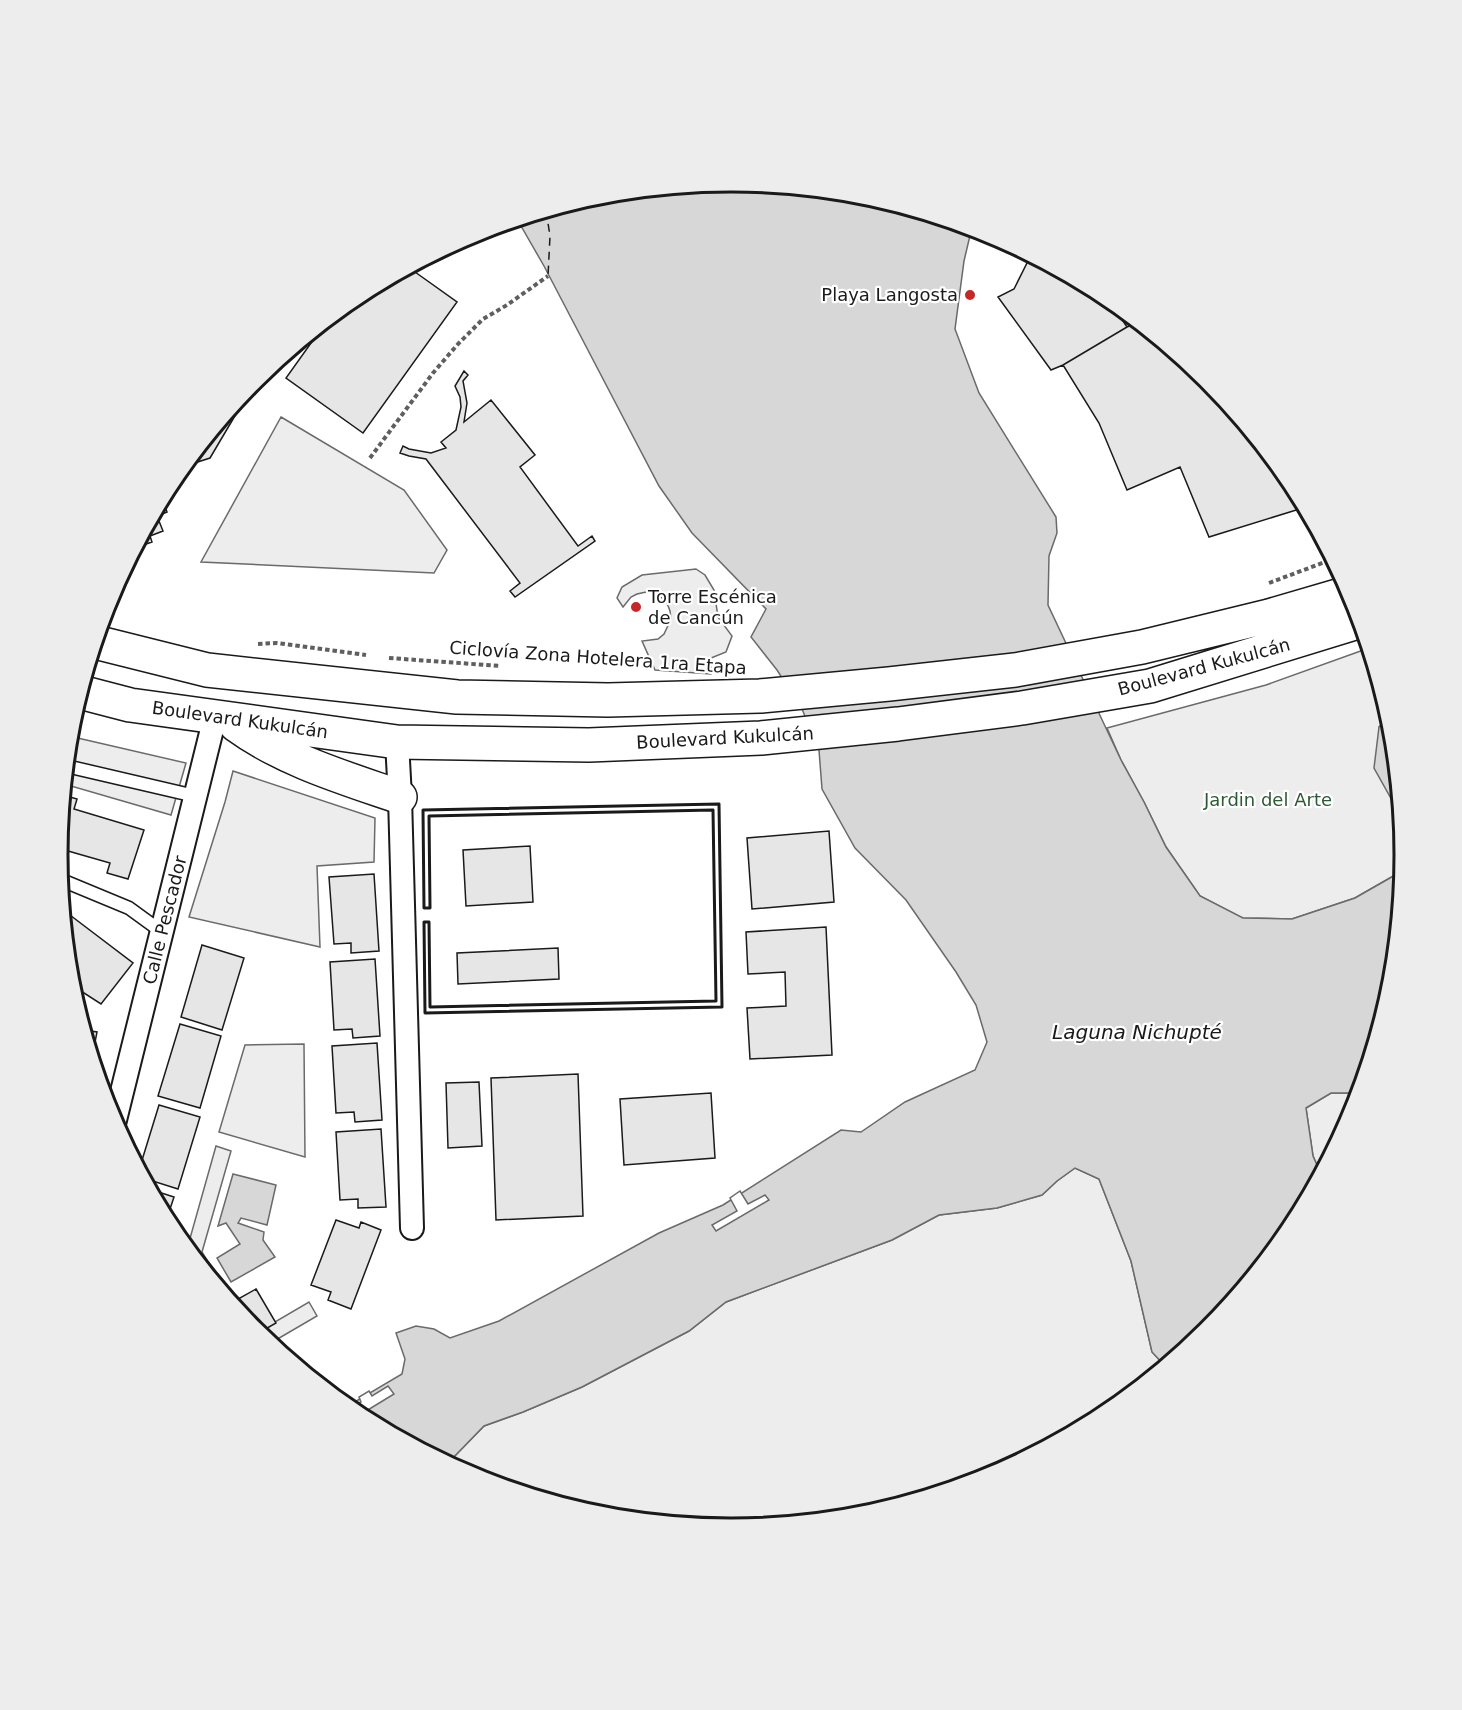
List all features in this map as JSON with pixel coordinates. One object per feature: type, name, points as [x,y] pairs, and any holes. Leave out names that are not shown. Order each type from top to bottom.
[{"type":"main road","name":"Boulevard Kukulcán","points":[[102,644],[207,670],[457,697],[608,700],[760,696],[1015,670],[1142,647],[1269,616],[1341,595]]},
{"type":"main road","name":"Boulevard Kukulcán","points":[[87,694],[130,705],[397,742],[590,745],[761,738],[1022,708],[1150,686],[1352,624]]},
{"type":"main road","points":[[221,717],[256,739],[289,755],[400,797]]},
{"type":"street","name":"Calle Pescador","points":[[118,1109],[195,796],[221,717]]},
{"type":"street","points":[[397,742],[412,1228]]},
{"type":"lane","points":[[73,768],[195,796]]},
{"type":"lane","points":[[69,883],[129,908],[162,932]]},
{"type":"path","points":[[370,458],[433,373],[458,344],[483,319],[548,276]]},
{"type":"path","points":[[1267,584],[1326,562]]},
{"type":"path","points":[[248,645],[277,643],[377,657]]},
{"type":"path","name":"Ciclovía Zona Hotelera 1ra Etapa","points":[[389,658],[504,667]]},
{"type":"shaded area","points":[[281,417],[404,490],[447,550],[434,573],[201,562]]},
{"type":"shaded area","points":[[696,569],[705,575],[714,590],[718,617],[732,636],[726,652],[711,658],[711,674],[655,670],[642,641],[658,639],[664,634],[671,619],[667,603],[654,593],[646,592],[631,597],[623,607],[617,598],[622,587],[642,575]]},
{"type":"shaded area","name":"Jardin del Arte","points":[[1362,651],[1382,724],[1379,727],[1391,793],[1394,876],[1355,898],[1292,919],[1242,918],[1200,896],[1166,847],[1107,728],[1266,685]]},
{"type":"shaded area","points":[[78,738],[186,763],[171,815],[71,786]]},
{"type":"shaded area","points":[[233,771],[375,818],[374,862],[317,866],[320,947],[189,917]]},
{"type":"shaded area","points":[[304,1044],[305,1157],[219,1132],[245,1045]]},
{"type":"shaded area","points":[[1331,1093],[1350,1093],[1317,1165],[1313,1156],[1306,1108]]},
{"type":"shaded area","points":[[216,1146],[231,1151],[202,1252],[210,1265],[190,1239]]},
{"type":"shaded area","points":[[1075,1168],[1099,1179],[1131,1261],[1152,1352],[1160,1361],[1100,1407],[1063,1430],[985,1468],[903,1496],[860,1506],[818,1513],[731,1518],[644,1513],[602,1506],[518,1483],[454,1457],[484,1426],[582,1387],[689,1331],[726,1302],[892,1240],[939,1215],[997,1208],[1042,1195]]},
{"type":"shaded area","points":[[309,1302],[317,1316],[278,1339],[266,1327]]},
{"type":"water","name":"Laguna Nichupté","points":[[688,193],[774,193],[818,197],[903,214],[970,236],[964,261],[955,329],[979,393],[1056,517],[1057,533],[1049,556],[1048,605],[1121,760],[1166,847],[1200,896],[1243,918],[1292,919],[1355,898],[1394,876],[1389,942],[1382,984],[1372,1027],[1350,1093],[1331,1093],[1306,1108],[1313,1156],[1317,1165],[1283,1224],[1257,1259],[1200,1324],[1160,1361],[1152,1352],[1131,1261],[1099,1179],[1075,1168],[1042,1195],[997,1208],[939,1215],[892,1240],[726,1302],[689,1331],[582,1387],[484,1426],[454,1457],[399,1430],[355,1402],[402,1374],[405,1359],[396,1333],[416,1326],[434,1329],[450,1338],[499,1321],[659,1233],[723,1205],[841,1130],[861,1132],[905,1102],[975,1070],[987,1042],[976,1005],[956,972],[906,900],[855,848],[822,789],[819,750],[802,709],[777,670],[751,637],[766,609],[692,533],[659,486],[521,226],[602,204]]},
{"type":"water","points":[[1382,724],[1392,800],[1374,768],[1379,727]]},
{"type":"water","points":[[233,1174],[276,1185],[267,1225],[241,1218],[238,1223],[264,1232],[263,1240],[275,1257],[231,1282],[217,1258],[240,1244],[226,1223],[218,1226]]},
{"type":"pier","points":[[740,1191],[748,1204],[765,1195],[769,1200],[716,1231],[712,1225],[737,1211],[730,1198]]},
{"type":"pier","points":[[388,1386],[394,1394],[367,1410],[358,1404],[361,1402],[359,1397],[369,1391],[372,1396]]},
{"type":"building","points":[[1028,262],[1100,303],[1122,319],[1127,327],[1051,370],[998,297],[1014,289]]},
{"type":"building","points":[[415,272],[457,302],[363,433],[286,378],[313,341],[362,303]]},
{"type":"building","points":[[1130,326],[1168,356],[1230,418],[1283,486],[1298,510],[1209,537],[1180,467],[1127,490],[1099,423],[1063,365]]},
{"type":"building","points":[[464,371],[468,375],[463,381],[467,403],[464,422],[491,400],[535,455],[520,467],[578,546],[592,536],[595,541],[515,597],[510,591],[520,583],[426,459],[400,453],[403,446],[431,453],[446,448],[441,442],[456,430],[461,407],[455,386]]},
{"type":"building","points":[[237,413],[210,458],[197,462]]},
{"type":"building","points":[[158,519],[163,531],[150,536],[152,542],[145,544]]},
{"type":"building","points":[[70,797],[77,799],[74,809],[144,830],[128,879],[107,873],[110,863],[68,851]]},
{"type":"building","points":[[829,831],[834,902],[752,909],[747,838]]},
{"type":"building","points":[[530,846],[533,902],[466,906],[463,850]]},
{"type":"building","points":[[374,874],[379,951],[351,953],[351,943],[334,944],[329,877]]},
{"type":"building","points":[[71,916],[133,963],[101,1004],[82,992]]},
{"type":"building","points":[[826,927],[832,1055],[750,1059],[747,1008],[786,1006],[785,972],[748,974],[746,932]]},
{"type":"building","points":[[202,945],[244,958],[222,1030],[181,1017]]},
{"type":"building","points":[[558,948],[559,979],[458,984],[457,953]]},
{"type":"building","points":[[375,959],[380,1036],[353,1038],[352,1029],[334,1030],[330,962]]},
{"type":"building","points":[[180,1024],[221,1036],[200,1108],[158,1096]]},
{"type":"building","points":[[91,1031],[97,1032],[95,1043]]},
{"type":"building","points":[[377,1043],[382,1120],[355,1122],[354,1112],[336,1113],[332,1046]]},
{"type":"building","points":[[578,1074],[583,1216],[496,1220],[491,1078]]},
{"type":"building","points":[[479,1082],[482,1146],[448,1148],[446,1083]]},
{"type":"building","points":[[711,1093],[715,1158],[624,1165],[620,1099]]},
{"type":"building","points":[[159,1105],[200,1117],[178,1189],[153,1181],[142,1160]]},
{"type":"building","points":[[381,1129],[386,1207],[358,1208],[358,1199],[340,1200],[336,1132]]},
{"type":"building","points":[[159,1192],[174,1197],[170,1209]]},
{"type":"building","points":[[336,1220],[359,1228],[361,1222],[381,1230],[351,1309],[328,1300],[331,1292],[311,1285]]},
{"type":"building","points":[[256,1289],[276,1323],[267,1328],[238,1299]]},
{"type":"ferry route","points":[[547,218],[550,236],[548,276]]},
{"type":"wall","points":[[719,804],[722,1007],[425,1013],[424,922],[429,922],[430,1007],[716,1001],[713,810],[429,816],[430,908],[424,908],[423,810],[719,804]]},
{"type":"place","name":"Playa Langosta","points":[[970,295]]},
{"type":"place","name":"Torre Escénica de Cancún","points":[[636,607]]}]
